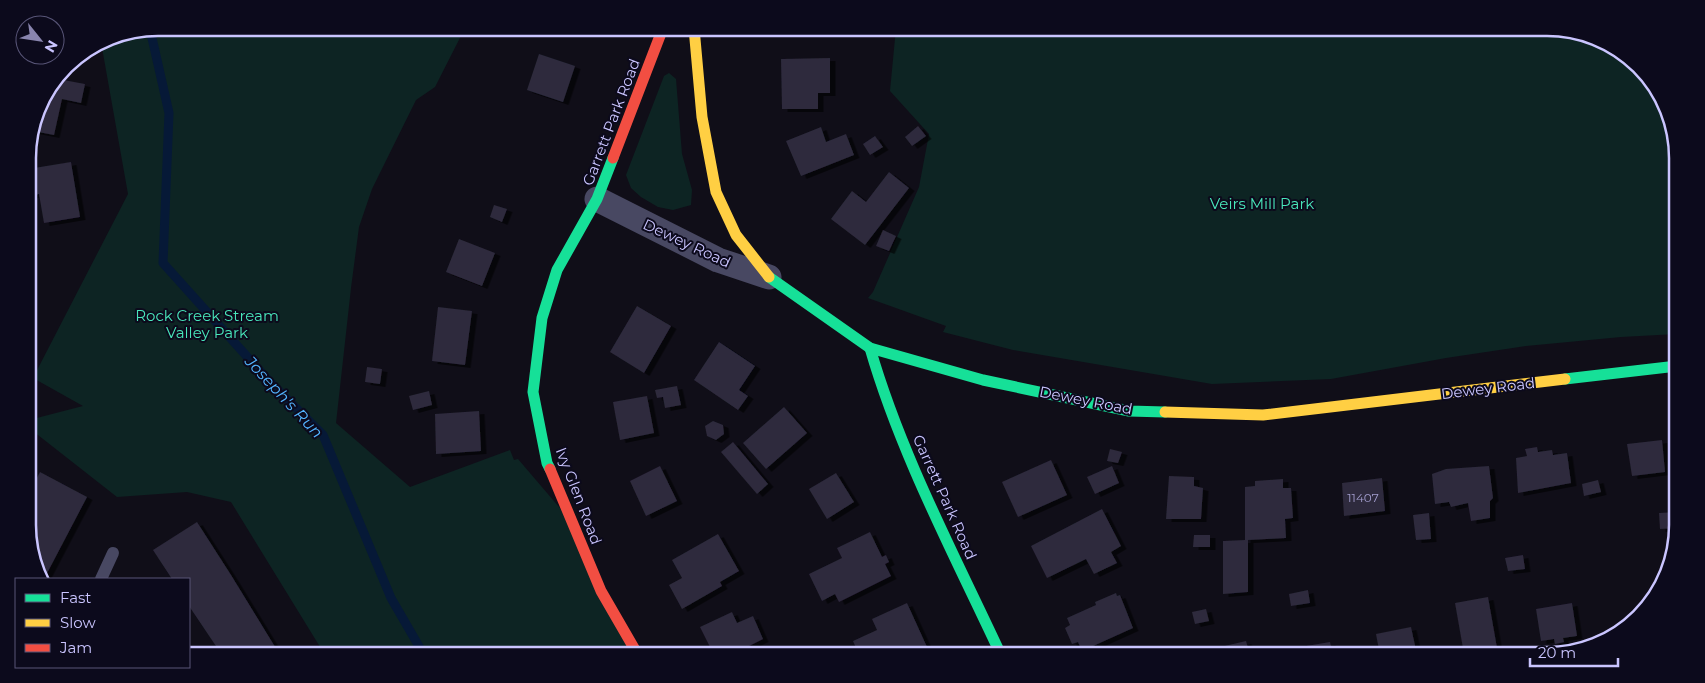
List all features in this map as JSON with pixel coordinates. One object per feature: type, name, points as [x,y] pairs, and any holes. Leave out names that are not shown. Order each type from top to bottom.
[{"type":"street","name":"Garrett Park Road","points":[[597,199],[660,37]]},
{"type":"street","points":[[695,37],[702,118],[716,192],[736,235],[769,277]]},
{"type":"street","name":"Dewey Road","points":[[597,199],[718,260],[769,277],[870,348],[983,380],[1129,411],[1262,415],[1669,367]]},
{"type":"street","name":"Ivy Glen Road","points":[[597,199],[557,270],[542,318],[532,392],[547,463],[601,591],[633,647]]},
{"type":"street","name":"Garrett Park Road","points":[[870,348],[879,379],[910,461],[997,646]]},
{"type":"lane","points":[[101,578],[113,553]]},
{"type":"green space","name":"Veirs Mill Park","points":[[895,36],[1547,36],[1586,43],[1614,57],[1638,78],[1656,104],[1665,127],[1669,158],[1669,334],[1526,346],[1446,358],[1331,379],[1212,384],[1013,350],[943,332],[946,326],[868,298],[873,292],[919,187],[929,134],[890,91]]},
{"type":"green space","name":"Rock Creek Stream Valley Park","points":[[150,37],[461,37],[435,87],[416,100],[372,189],[359,227],[336,423],[410,487],[510,450],[514,460],[518,459],[571,521],[634,647],[320,647],[231,502],[187,492],[117,497],[36,434],[36,418],[83,406],[36,380],[36,371],[128,194],[102,50],[127,40]]},
{"type":"green space","points":[[669,73],[676,79],[682,154],[692,190],[691,205],[673,210],[658,207],[641,197],[631,188],[626,175],[664,76]]},
{"type":"building","points":[[539,54],[575,66],[563,102],[527,90]]},
{"type":"building","points":[[830,58],[830,93],[818,93],[818,109],[782,109],[781,59]]},
{"type":"building","points":[[65,80],[85,84],[81,103],[62,99],[54,135],[39,132],[53,97]]},
{"type":"building","points":[[918,126],[926,136],[912,146],[905,137]]},
{"type":"building","points":[[821,127],[826,142],[846,134],[854,155],[801,176],[786,141]]},
{"type":"building","points":[[875,136],[883,147],[870,155],[863,144]]},
{"type":"building","points":[[71,162],[80,217],[44,223],[39,194],[37,194],[37,168]]},
{"type":"building","points":[[889,172],[909,188],[865,245],[831,219],[852,191],[866,202]]},
{"type":"building","points":[[494,205],[507,209],[502,222],[490,217]]},
{"type":"building","points":[[883,230],[896,236],[889,251],[876,246]]},
{"type":"building","points":[[459,239],[495,253],[482,286],[446,272]]},
{"type":"building","points":[[637,306],[671,326],[644,373],[610,352]]},
{"type":"building","points":[[438,307],[472,311],[465,365],[432,361]]},
{"type":"building","points":[[719,342],[755,366],[739,390],[748,396],[738,410],[694,380]]},
{"type":"building","points":[[367,367],[382,369],[380,384],[365,382]]},
{"type":"building","points":[[677,386],[681,405],[665,408],[663,397],[657,398],[655,390]]},
{"type":"building","points":[[429,391],[432,405],[413,410],[409,396]]},
{"type":"building","points":[[647,396],[654,433],[620,440],[613,402]]},
{"type":"building","points":[[784,407],[807,433],[766,469],[743,443]]},
{"type":"building","points":[[479,411],[481,451],[436,454],[435,414]]},
{"type":"building","points":[[713,421],[723,425],[724,434],[716,440],[707,436],[705,426]]},
{"type":"building","points":[[1662,440],[1665,472],[1632,476],[1627,444]]},
{"type":"building","points":[[733,442],[768,484],[757,494],[721,452]]},
{"type":"building","points":[[1537,447],[1538,452],[1552,450],[1553,455],[1567,453],[1571,483],[1518,493],[1516,458],[1527,456],[1525,449]]},
{"type":"building","points":[[1110,449],[1122,452],[1118,463],[1107,461]]},
{"type":"building","points":[[1051,460],[1067,495],[1018,517],[1002,482]]},
{"type":"building","points":[[660,466],[677,501],[646,516],[630,481]]},
{"type":"building","points":[[1112,466],[1119,483],[1095,494],[1087,477]]},
{"type":"building","points":[[1489,466],[1493,498],[1490,501],[1490,518],[1471,521],[1468,503],[1451,507],[1449,502],[1435,504],[1432,474],[1446,469]]},
{"type":"building","points":[[40,472],[87,497],[47,574],[39,548],[36,525],[36,479]]},
{"type":"building","points":[[836,473],[854,502],[827,519],[809,489]]},
{"type":"building","points":[[1169,476],[1194,477],[1194,486],[1203,488],[1201,519],[1166,519]]},
{"type":"building","points":[[1382,478],[1385,511],[1344,516],[1342,483]]},
{"type":"building","points":[[1283,479],[1283,488],[1291,488],[1293,518],[1285,519],[1286,538],[1248,540],[1248,592],[1223,594],[1223,541],[1245,540],[1245,487],[1255,486],[1255,481]]},
{"type":"building","points":[[1598,480],[1601,492],[1584,496],[1582,484]]},
{"type":"building","points":[[1102,509],[1121,546],[1111,552],[1117,563],[1094,574],[1086,559],[1047,578],[1031,546]]},
{"type":"building","points":[[1669,512],[1669,528],[1660,529],[1659,513]]},
{"type":"building","points":[[1429,513],[1431,539],[1416,540],[1413,515]]},
{"type":"building","points":[[197,522],[275,647],[217,647],[190,607],[190,578],[171,578],[153,550]]},
{"type":"building","points":[[870,532],[882,557],[886,555],[889,562],[885,564],[891,576],[839,602],[835,594],[822,601],[809,574],[842,558],[837,548]]},
{"type":"building","points":[[718,534],[739,571],[720,582],[722,586],[682,609],[669,585],[682,578],[672,560]]},
{"type":"building","points":[[1194,535],[1210,535],[1210,547],[1193,547]]},
{"type":"building","points":[[1523,555],[1525,569],[1508,571],[1505,558]]},
{"type":"building","points":[[1308,590],[1310,603],[1291,606],[1289,594]]},
{"type":"building","points":[[1116,593],[1117,596],[1120,595],[1133,628],[1092,646],[1080,646],[1078,642],[1072,644],[1065,628],[1070,625],[1067,618],[1096,605],[1095,602]]},
{"type":"building","points":[[1488,597],[1497,646],[1463,646],[1455,603]]},
{"type":"building","points":[[907,603],[927,646],[855,647],[853,641],[877,630],[872,619]]},
{"type":"building","points":[[1572,603],[1577,636],[1563,638],[1564,642],[1555,644],[1554,639],[1541,641],[1536,609]]},
{"type":"building","points":[[1206,609],[1209,621],[1195,624],[1192,612]]},
{"type":"building","points":[[732,612],[737,623],[753,616],[763,639],[748,647],[710,647],[700,627]]},
{"type":"building","points":[[1411,627],[1415,646],[1378,646],[1376,634]]},
{"type":"building","points":[[1246,641],[1247,646],[1224,646]]},
{"type":"building","points":[[1330,642],[1331,646],[1305,646]]},
{"type":"waterway","name":"Joseph's Run","points":[[152,37],[169,113],[163,263],[269,381],[323,435],[391,598],[419,647]]},
{"type":"traffic: fast","points":[[550,469],[547,463],[533,392],[542,318],[557,270],[597,199],[613,158]]},
{"type":"traffic: fast","points":[[769,277],[870,348],[983,380],[1129,411],[1165,412]]},
{"type":"traffic: fast","points":[[870,348],[897,427],[913,466],[997,646]]},
{"type":"traffic: fast","points":[[1565,379],[1669,367]]},
{"type":"traffic: slow","points":[[695,37],[702,117],[716,192],[736,235],[769,277]]},
{"type":"traffic: slow","points":[[1165,412],[1263,415],[1565,379]]},
{"type":"traffic: jam","points":[[613,158],[660,37]]},
{"type":"traffic: jam","points":[[550,469],[601,591],[633,647]]}]
